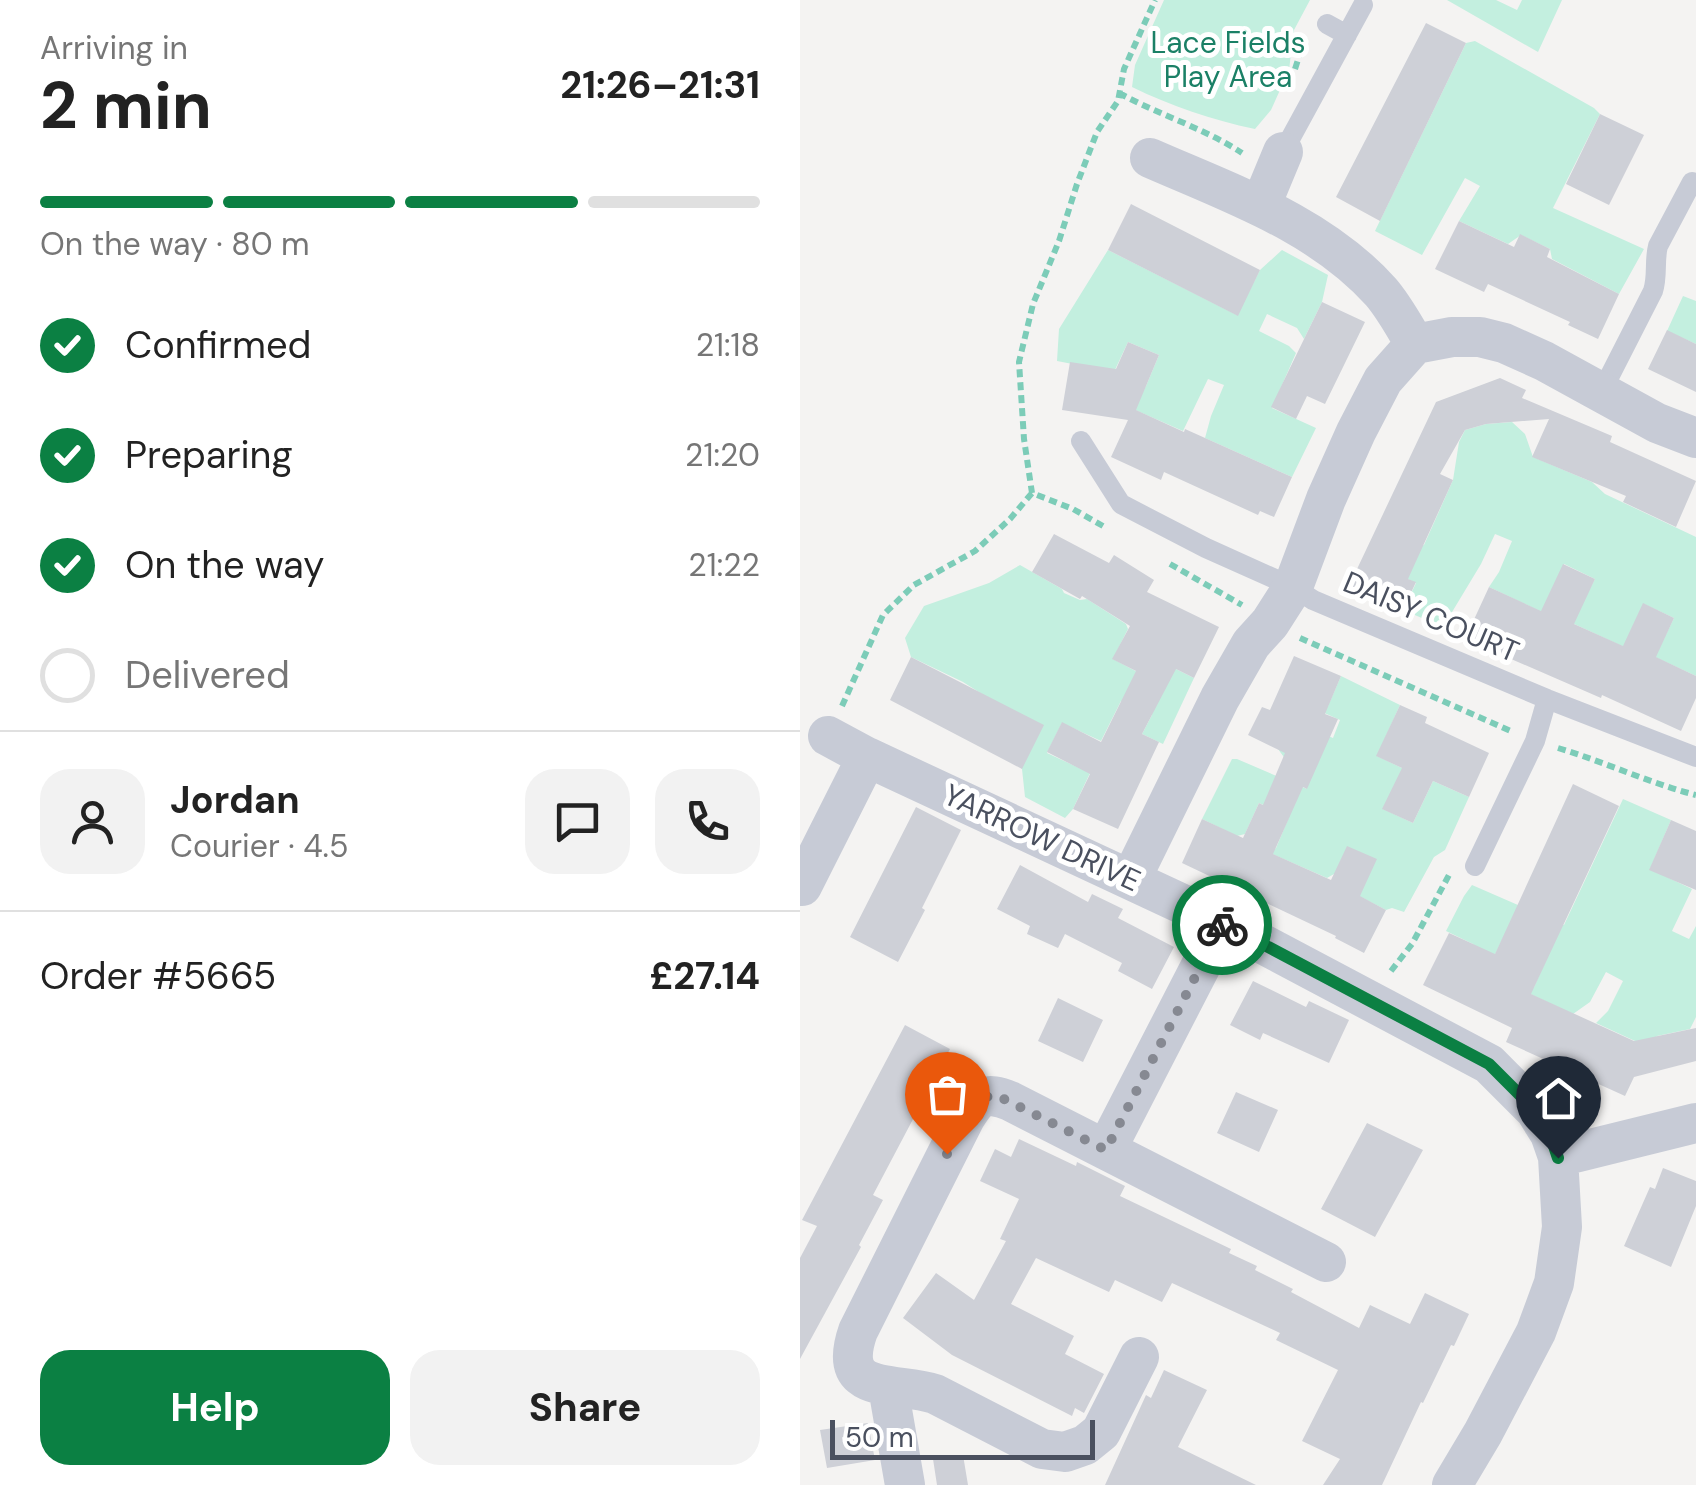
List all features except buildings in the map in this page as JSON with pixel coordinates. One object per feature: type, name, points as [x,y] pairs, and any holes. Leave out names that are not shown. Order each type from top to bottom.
[{"type":"street","points":[[1260,205],[1264,153]]},
{"type":"street","points":[[1150,158],[1260,205],[1339,252],[1382,293],[1414,344]]},
{"type":"street","points":[[1131,879],[1220,698],[1293,587],[1326,499],[1383,380],[1414,344],[1452,336],[1504,343],[1657,423],[1696,438]]},
{"type":"street","name":"YARROW DRIVE","points":[[834,724],[867,757],[1223,923],[1489,1064],[1535,1110],[1550,1134],[1558,1158],[1562,1228],[1554,1283],[1552,1340],[1483,1433],[1452,1485]]},
{"type":"street","points":[[802,886],[867,757]]},
{"type":"street","points":[[1106,1150],[1223,923]]},
{"type":"street","points":[[1139,1357],[1101,1432],[1084,1445],[1064,1452],[1042,1449],[934,1394],[888,1387],[860,1377],[852,1363],[852,1347],[965,1118],[984,1096],[996,1095],[1326,1262]]},
{"type":"street","points":[[1558,1158],[1696,1124]]},
{"type":"street","points":[[888,1387],[905,1485]]},
{"type":"lane","points":[[1264,153],[1347,35],[1362,6]]},
{"type":"lane","points":[[1327,24],[1347,35]]},
{"type":"lane","points":[[1601,393],[1653,292],[1658,246],[1692,182]]},
{"type":"lane","name":"DAISY COURT","points":[[1081,441],[1121,504],[1206,548],[1313,600],[1546,699],[1696,757]]},
{"type":"lane","points":[[1475,866],[1535,742],[1546,699]]},
{"type":"path","points":[[834,724],[883,615],[914,585],[974,550],[1010,519],[1032,493],[1024,439],[1020,362],[1033,304],[1098,132],[1118,102],[1124,70],[1154,0]]},
{"type":"path","points":[[1119,93],[1220,139],[1264,153]]},
{"type":"path","points":[[1032,493],[1107,528]]},
{"type":"path","points":[[1166,562],[1270,623],[1414,690],[1535,742],[1696,794]]},
{"type":"green space","name":"Lace Fields Play Area","points":[[1164,0],[1310,0],[1294,30],[1289,70],[1271,110],[1255,129],[1192,112],[1132,87],[1135,65]]},
{"type":"green space","points":[[1447,0],[1496,0],[1517,10],[1522,0],[1562,0],[1538,52]]},
{"type":"green space","points":[[1475,41],[1600,114],[1553,208],[1644,249],[1619,294],[1552,259],[1550,249],[1521,235],[1508,244],[1459,221],[1480,186],[1465,178],[1422,255],[1375,231],[1466,43]]},
{"type":"green space","points":[[1108,250],[1237,315],[1260,270],[1282,250],[1328,275],[1322,302],[1304,339],[1297,328],[1267,314],[1259,331],[1296,353],[1272,408],[1316,428],[1292,477],[1205,438],[1224,385],[1208,379],[1183,431],[1133,409],[1159,355],[1128,342],[1114,372],[1057,361],[1059,329]]},
{"type":"green space","points":[[1683,296],[1696,301],[1696,344],[1667,331]]},
{"type":"green space","points":[[1512,422],[1525,434],[1533,457],[1592,482],[1605,494],[1696,537],[1696,676],[1655,657],[1674,618],[1644,604],[1624,647],[1572,623],[1595,579],[1564,564],[1542,612],[1489,587],[1512,541],[1495,534],[1443,627],[1403,610],[1416,583],[1393,572],[1402,552],[1424,545],[1453,480],[1459,442],[1465,430]]},
{"type":"green space","points":[[1020,565],[1064,593],[1087,599],[1126,624],[1128,629],[1113,659],[1143,675],[1170,666],[1194,678],[1163,744],[1142,734],[1152,715],[1121,701],[1101,741],[1062,723],[1047,753],[1090,773],[1065,818],[1025,797],[1022,769],[982,694],[911,657],[905,638],[924,606],[989,583]]},
{"type":"green space","points":[[1341,676],[1400,705],[1377,756],[1404,769],[1383,809],[1413,823],[1433,781],[1469,797],[1445,850],[1434,857],[1404,912],[1386,910],[1357,895],[1334,874],[1327,878],[1270,853],[1289,817],[1259,803],[1245,834],[1237,836],[1202,819],[1232,759],[1307,789],[1278,749],[1303,725],[1333,738],[1340,720],[1311,707],[1328,706]]},
{"type":"green space","points":[[1623,799],[1671,820],[1650,869],[1692,889],[1672,931],[1689,939],[1696,926],[1696,1017],[1690,1029],[1657,1036],[1648,1047],[1596,1023],[1608,1011],[1623,981],[1606,972],[1590,1002],[1573,1014],[1528,993],[1547,958],[1503,938],[1489,967],[1473,944],[1446,931],[1472,885],[1564,925]]},
{"type":"way so far","points":[[947,1154],[975,1103],[984,1096],[996,1095],[1106,1150],[1222,925]]},
{"type":"route","points":[[1222,925],[1489,1064],[1535,1110],[1550,1134],[1558,1158]]}]
